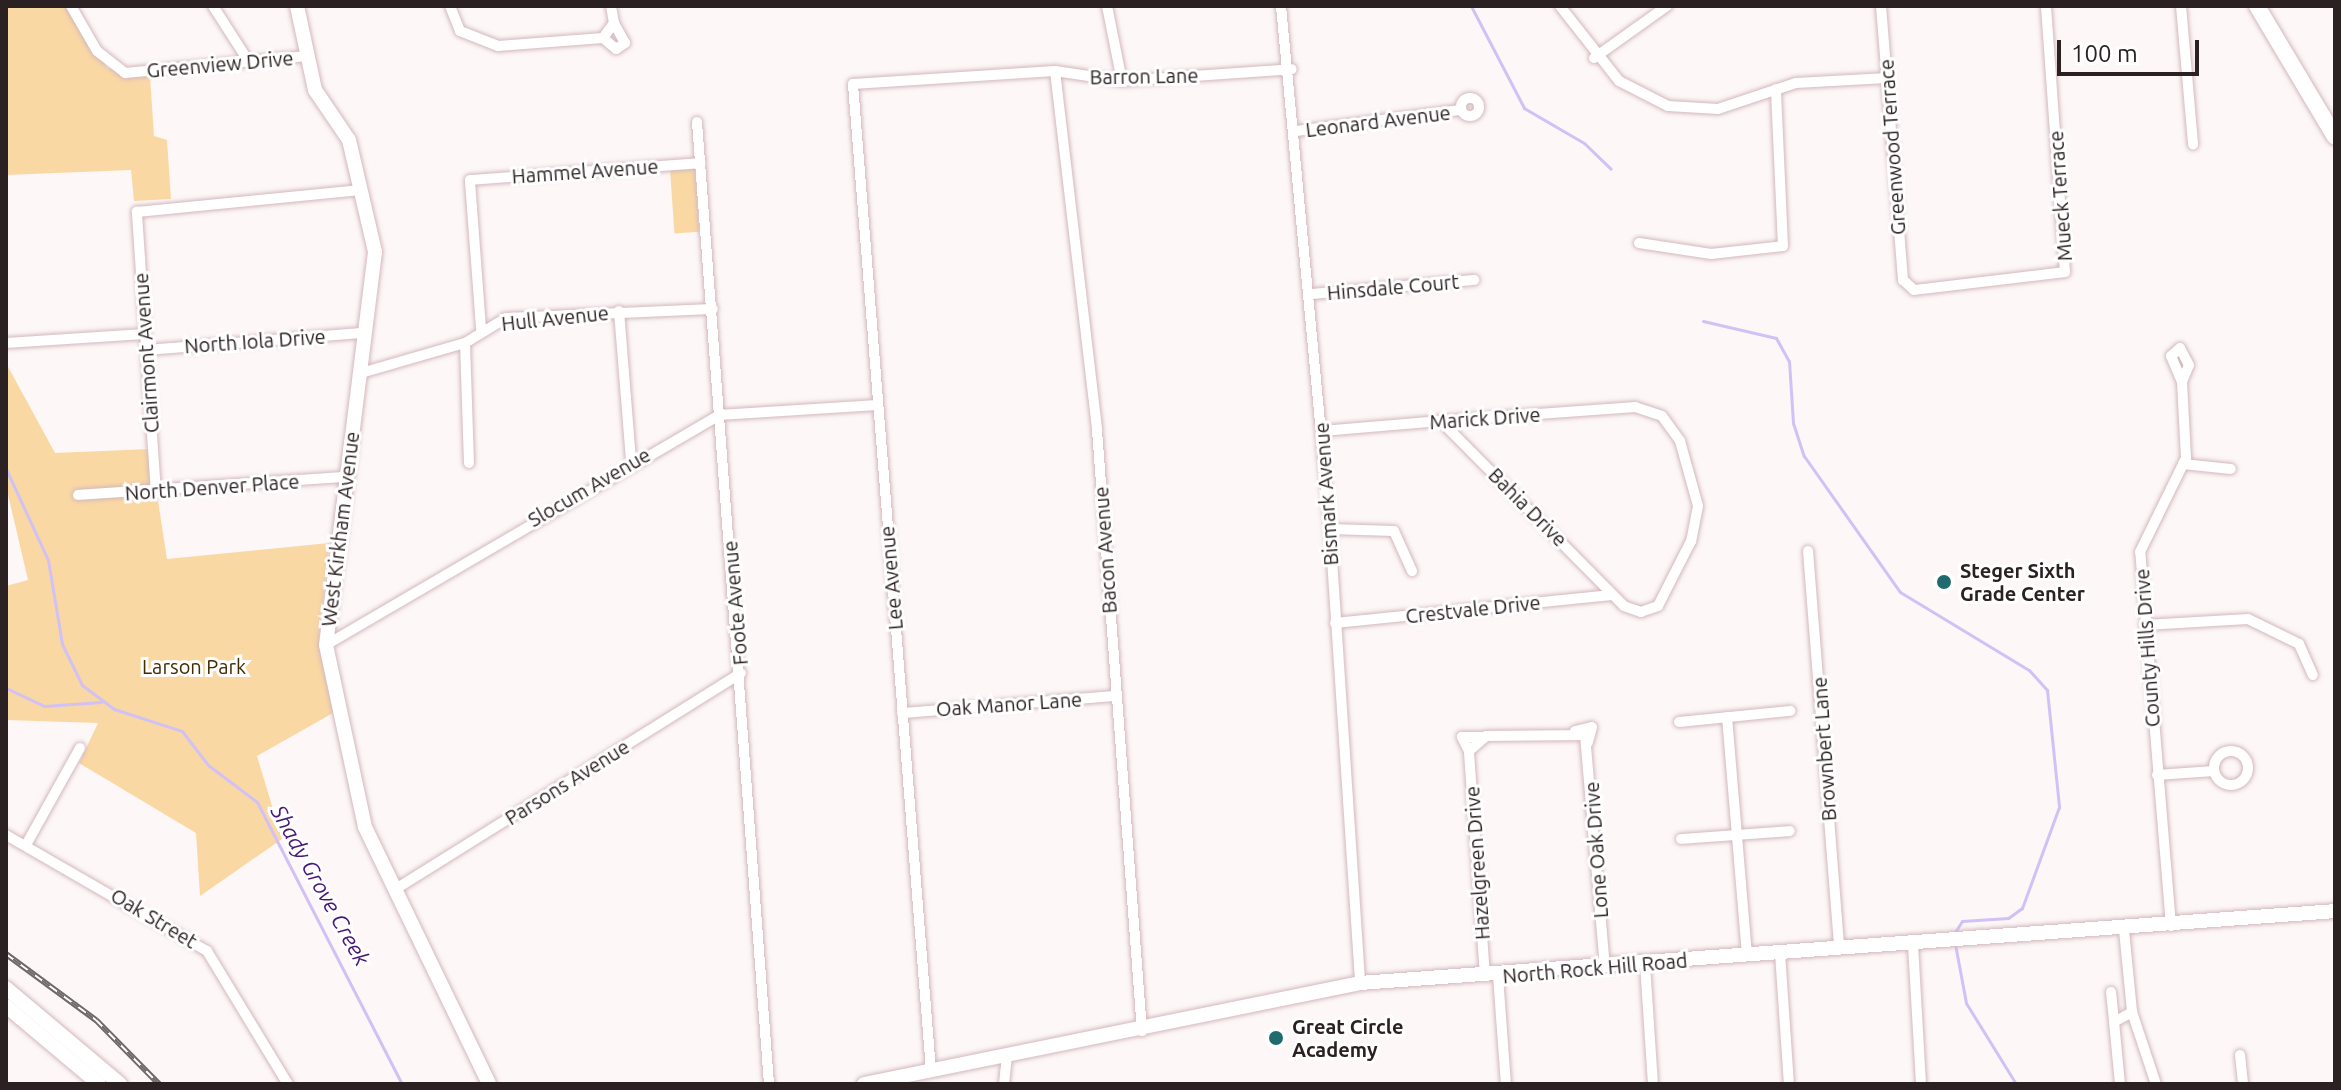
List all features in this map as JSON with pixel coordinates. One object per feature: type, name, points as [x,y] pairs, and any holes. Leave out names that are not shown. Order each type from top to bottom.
[{"type":"main road","points":[[2257,6],[2335,137]]},
{"type":"street","name":"Greenview Drive","points":[[71,6],[97,51],[125,73],[307,56]]},
{"type":"street","points":[[213,6],[249,62]]},
{"type":"street","name":"West Kirkham Avenue","points":[[297,6],[315,90],[349,140],[375,252],[326,645],[359,807],[394,890],[489,1084]]},
{"type":"street","points":[[450,6],[460,31],[485,45],[603,38],[616,49],[625,43],[614,23],[611,6]]},
{"type":"street","points":[[1107,6],[1122,81]]},
{"type":"street","name":"Bismark Avenue","points":[[1281,6],[1292,69],[1311,294],[1360,983]]},
{"type":"street","points":[[1560,6],[1594,58],[1631,89],[1681,108],[1746,105],[1776,89],[1887,78]]},
{"type":"street","points":[[1594,58],[1667,6]]},
{"type":"street","name":"Greenwood Terrace","points":[[1881,6],[1906,287]]},
{"type":"street","name":"Mueck Terrace","points":[[1906,287],[2065,272],[2046,6]]},
{"type":"street","points":[[2181,6],[2193,144]]},
{"type":"street","points":[[603,38],[614,23]]},
{"type":"street","name":"Barron Lane","points":[[853,84],[1055,71],[1089,82],[1122,81],[1292,69]]},
{"type":"street","name":"Bacon Avenue","points":[[1055,71],[1097,430],[1142,1031]]},
{"type":"street","name":"Lee Avenue","points":[[853,84],[931,1071]]},
{"type":"street","points":[[1639,243],[1711,254],[1774,252],[1785,241],[1776,89]]},
{"type":"street","name":"Leonard Avenue","points":[[1296,131],[1461,110]]},
{"type":"street","name":"Foote Avenue","points":[[697,122],[741,673],[769,1084]]},
{"type":"street","name":"Hammel Avenue","points":[[481,328],[470,180],[700,163]]},
{"type":"street","name":"Clairmont Avenue","points":[[156,493],[137,212],[361,190]]},
{"type":"street","name":"Hinsdale Court","points":[[1311,294],[1474,280]]},
{"type":"street","name":"Hull Avenue","points":[[361,373],[465,343],[481,328],[506,318],[713,309]]},
{"type":"street","points":[[619,311],[631,461]]},
{"type":"street","name":"North Iola Drive","points":[[146,350],[364,333]]},
{"type":"street","points":[[6,343],[144,334]]},
{"type":"street","points":[[465,343],[469,463]]},
{"type":"street","name":"County Hills Drive","points":[[2171,926],[2140,552],[2183,464],[2182,382]]},
{"type":"street","name":"Slocum Avenue","points":[[326,645],[631,461],[720,415],[877,405]]},
{"type":"street","name":"Marick Drive","points":[[1322,431],[1648,409],[1680,441],[1697,526],[1658,606],[1641,612],[1612,595]]},
{"type":"street","name":"Bahia Drive","points":[[1441,421],[1612,595]]},
{"type":"street","points":[[2183,464],[2231,469]]},
{"type":"street","name":"North Denver Place","points":[[78,495],[156,493],[345,477]]},
{"type":"street","points":[[1330,529],[1394,531],[1412,571]]},
{"type":"street","name":"Brownbert Lane","points":[[1808,551],[1839,947]]},
{"type":"street","name":"Crestvale Drive","points":[[1335,623],[1612,595]]},
{"type":"street","points":[[2145,625],[2248,619],[2299,644],[2313,675]]},
{"type":"street","name":"Parsons Avenue","points":[[394,890],[741,673]]},
{"type":"street","name":"Oak Manor Lane","points":[[902,713],[1115,696]]},
{"type":"street","points":[[1679,722],[1790,711]]},
{"type":"street","points":[[1727,717],[1747,955]]},
{"type":"street","name":"Hazelgreen Drive","points":[[1506,1084],[1491,976],[1474,743],[1583,736]]},
{"type":"street","name":"Lone Oak Drive","points":[[1583,736],[1605,966]]},
{"type":"street","points":[[26,845],[80,748]]},
{"type":"street","points":[[2157,775],[2214,771]]},
{"type":"street","points":[[1681,839],[1790,831]]},
{"type":"street","name":"Oak Street","points":[[6,835],[207,951],[288,1084]]},
{"type":"street","name":"North Rock Hill Road","points":[[864,1084],[1007,1054],[1142,1031],[1360,983],[1491,976],[1839,947],[1967,942],[2335,911]]},
{"type":"street","points":[[2124,930],[2132,1012],[2156,1084]]},
{"type":"street","points":[[1913,945],[1921,1084]]},
{"type":"street","points":[[1780,953],[1789,1084]]},
{"type":"street","points":[[1645,964],[1653,1084]]},
{"type":"street","points":[[6,988],[120,1084]]},
{"type":"street","points":[[2111,992],[2120,1084]]},
{"type":"street","points":[[6,1006],[99,1084]]},
{"type":"street","points":[[2114,1022],[2132,1012]]},
{"type":"street","points":[[1004,1084],[1007,1054]]},
{"type":"street","points":[[2240,1055],[2243,1084]]},
{"type":"green space","points":[[6,6],[67,6],[107,68],[150,76],[154,136],[167,140],[171,199],[134,201],[131,170],[6,175]]},
{"type":"green space","points":[[695,169],[699,232],[674,234],[670,171]]},
{"type":"green space","name":"Larson Park","points":[[6,363],[55,453],[150,449],[167,559],[329,543],[319,638],[333,713],[257,756],[282,839],[200,896],[196,833],[79,763],[98,723],[6,720],[6,586],[28,580],[6,486]]},
{"type":"waterway","points":[[1471,6],[1524,108],[1584,143],[1611,169]]},
{"type":"waterway","points":[[1703,321],[1776,338],[1789,361],[1793,423],[1804,456],[1900,592],[2029,670],[2047,690],[2059,807],[2022,908],[2008,918],[1962,921],[1955,932]]},
{"type":"waterway","name":"Shady Grove Creek","points":[[6,469],[48,560],[62,644],[82,685],[114,709],[182,731],[208,765],[257,802],[402,1084]]},
{"type":"waterway","points":[[6,688],[44,706],[101,702]]},
{"type":"waterway","points":[[1955,944],[1966,1003],[2016,1084]]},
{"type":"railway","points":[[6,954],[96,1020],[159,1084]]},
{"type":"place","name":"Steger Sixth Grade Center","points":[[1944,582]]},
{"type":"place","name":"Great Circle Academy","points":[[1276,1038]]}]
